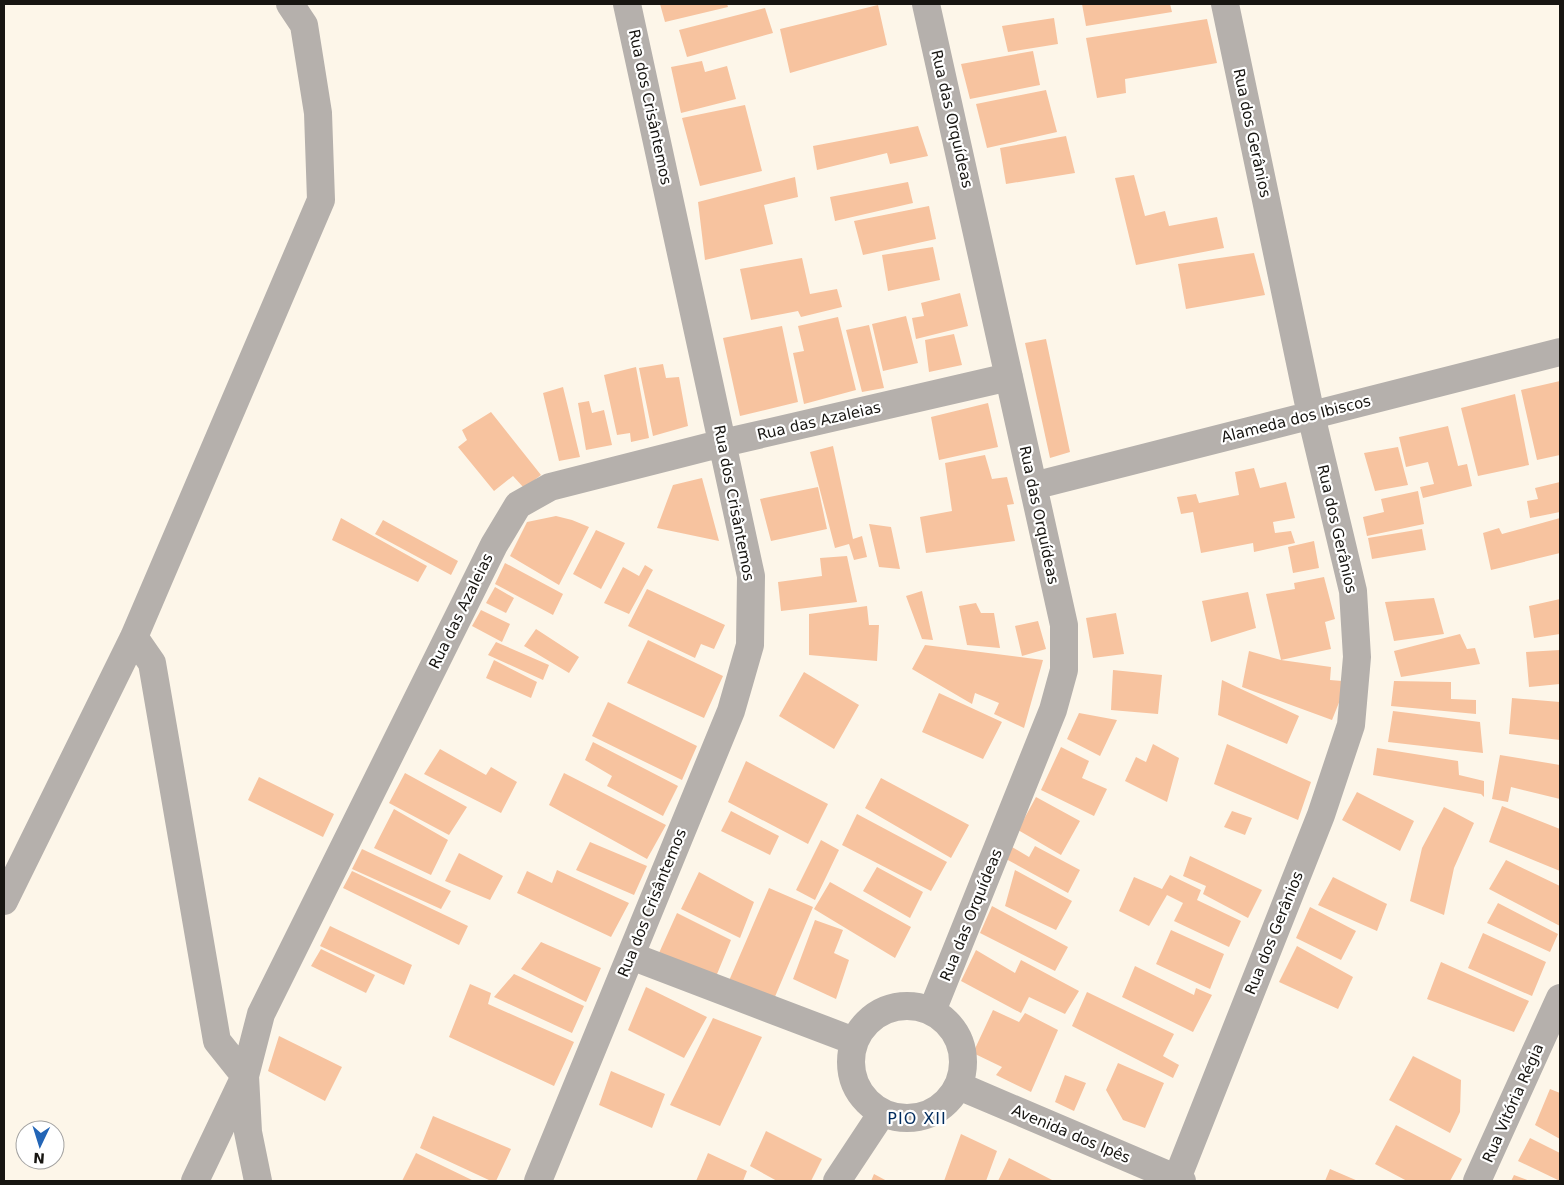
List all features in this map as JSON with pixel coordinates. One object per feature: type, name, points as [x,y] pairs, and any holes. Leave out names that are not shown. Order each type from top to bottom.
[{"type":"street","points":[[4,901],[134,637],[321,200],[318,113],[315,93],[304,25],[290,4]]},
{"type":"street","name":"Rua dos Crisântemos","points":[[538,1181],[731,711],[750,645],[751,576],[628,4]]},
{"type":"street","name":"Rua das Orquídeas","points":[[926,4],[1064,625],[1064,670],[1053,710],[932,1011]]},
{"type":"street","name":"Rua dos Gerânios","points":[[1178,1181],[1321,815],[1351,726],[1357,657],[1353,590],[1311,415],[1225,4]]},
{"type":"street","name":"Alameda dos Ibiscos","points":[[1033,486],[1560,352]]},
{"type":"street","name":"Rua das Azaleias","points":[[195,1181],[245,1076],[261,1014],[494,545],[518,505],[550,487],[723,443],[1009,377]]},
{"type":"street","points":[[134,637],[152,663],[217,1041],[245,1076],[248,1132],[258,1181]]},
{"type":"street","points":[[631,956],[854,1041]]},
{"type":"street","name":"Rua Vitória Régia","points":[[1477,1181],[1560,998]]},
{"type":"street","points":[[912,1006],[932,1011],[944,1020],[956,1034],[963,1050],[964,1068],[959,1086],[949,1101],[935,1112],[918,1118],[900,1118],[882,1113],[868,1103],[858,1090],[852,1075],[850,1058],[854,1041],[870,1020],[894,1007],[912,1006]]},
{"type":"street","name":"Avenida dos Ipês","points":[[959,1086],[1178,1181]]},
{"type":"street","points":[[838,1181],[882,1113]]},
{"type":"building","points":[[660,4],[727,4],[728,7],[665,22]]},
{"type":"building","points":[[1082,4],[1170,4],[1172,12],[1086,26]]},
{"type":"building","points":[[878,5],[887,45],[790,73],[780,29]]},
{"type":"building","points":[[765,8],[773,33],[687,57],[679,30]]},
{"type":"building","points":[[1054,18],[1058,44],[1008,52],[1002,26]]},
{"type":"building","points":[[1207,19],[1217,63],[1125,79],[1126,93],[1097,98],[1086,38]]},
{"type":"building","points":[[1033,51],[1040,85],[970,99],[961,64]]},
{"type":"building","points":[[702,61],[705,72],[727,66],[736,99],[681,113],[671,67]]},
{"type":"building","points":[[1046,90],[1057,132],[987,148],[976,104]]},
{"type":"building","points":[[745,105],[762,171],[700,186],[682,118]]},
{"type":"building","points":[[918,126],[928,156],[890,164],[887,153],[817,170],[813,146]]},
{"type":"building","points":[[1066,136],[1075,173],[1006,184],[1000,148]]},
{"type":"building","points":[[1134,175],[1145,216],[1165,211],[1169,226],[1217,217],[1224,248],[1136,265],[1115,178]]},
{"type":"building","points":[[795,177],[798,197],[764,205],[773,244],[705,260],[698,202]]},
{"type":"building","points":[[908,182],[913,203],[835,221],[830,197]]},
{"type":"building","points":[[929,206],[936,239],[863,255],[854,221]]},
{"type":"building","points":[[933,247],[940,280],[888,291],[882,255]]},
{"type":"building","points":[[1254,253],[1265,295],[1186,309],[1178,264]]},
{"type":"building","points":[[802,258],[810,294],[837,289],[842,307],[801,317],[798,311],[751,320],[740,269]]},
{"type":"building","points":[[960,293],[968,326],[916,339],[912,318],[924,316],[921,303]]},
{"type":"building","points":[[906,316],[918,363],[883,371],[872,324]]},
{"type":"building","points":[[838,317],[856,390],[804,404],[793,353],[804,351],[798,326]]},
{"type":"building","points":[[869,325],[884,388],[862,392],[846,330]]},
{"type":"building","points":[[782,326],[798,402],[740,416],[723,338]]},
{"type":"building","points":[[954,334],[962,365],[929,372],[925,340]]},
{"type":"building","points":[[1046,339],[1070,452],[1050,458],[1025,343]]},
{"type":"building","points":[[663,364],[666,378],[679,377],[688,426],[653,436],[639,368]]},
{"type":"building","points":[[636,367],[649,438],[631,442],[630,433],[617,435],[604,375]]},
{"type":"building","points":[[1560,381],[1560,455],[1537,460],[1521,390]]},
{"type":"building","points":[[563,387],[580,457],[559,461],[543,393]]},
{"type":"building","points":[[1515,394],[1529,465],[1478,476],[1461,408]]},
{"type":"building","points":[[589,401],[592,413],[604,410],[612,445],[586,450],[578,403]]},
{"type":"building","points":[[988,403],[998,447],[939,460],[931,417]]},
{"type":"building","points":[[491,412],[541,475],[524,488],[513,476],[494,491],[458,447],[467,440],[462,430]]},
{"type":"building","points":[[1448,426],[1458,466],[1467,464],[1472,486],[1423,498],[1420,487],[1434,484],[1428,462],[1406,467],[1399,437]]},
{"type":"building","points":[[833,446],[853,539],[862,536],[867,557],[854,560],[849,544],[835,548],[810,452]]},
{"type":"building","points":[[1398,447],[1408,485],[1375,491],[1364,453]]},
{"type":"building","points":[[985,455],[992,479],[1007,477],[1014,504],[1007,505],[1015,541],[926,553],[920,517],[952,511],[945,463]]},
{"type":"building","points":[[1254,468],[1260,488],[1286,482],[1295,518],[1273,522],[1275,533],[1291,531],[1295,543],[1254,552],[1253,543],[1201,553],[1193,512],[1181,514],[1177,497],[1196,494],[1199,503],[1239,495],[1235,472]]},
{"type":"building","points":[[702,478],[719,541],[657,528],[673,485]]},
{"type":"building","points":[[1560,482],[1560,512],[1530,518],[1527,501],[1538,499],[1535,488]]},
{"type":"building","points":[[818,487],[827,529],[771,541],[760,499]]},
{"type":"building","points":[[1418,491],[1424,524],[1367,536],[1363,517],[1384,512],[1381,499]]},
{"type":"building","points":[[556,516],[589,527],[559,585],[510,556],[527,522]]},
{"type":"building","points":[[341,518],[427,566],[418,582],[332,540]]},
{"type":"building","points":[[1560,518],[1560,553],[1491,570],[1483,533],[1499,528],[1502,534]]},
{"type":"building","points":[[383,520],[458,561],[451,575],[375,534]]},
{"type":"building","points":[[869,524],[891,527],[900,569],[879,567]]},
{"type":"building","points":[[1422,529],[1426,550],[1372,559],[1368,538]]},
{"type":"building","points":[[596,530],[625,543],[601,589],[573,574]]},
{"type":"building","points":[[1314,541],[1319,568],[1293,573],[1288,547]]},
{"type":"building","points":[[847,556],[857,602],[781,611],[778,582],[822,576],[820,558]]},
{"type":"building","points":[[505,563],[563,594],[553,615],[495,584]]},
{"type":"building","points":[[645,565],[653,570],[629,614],[604,603],[623,567],[639,576]]},
{"type":"building","points":[[1324,577],[1335,619],[1325,622],[1331,649],[1281,660],[1266,594],[1295,589],[1294,583]]},
{"type":"building","points":[[495,587],[514,598],[506,613],[486,603]]},
{"type":"building","points":[[647,589],[725,625],[714,649],[701,644],[695,658],[628,626]]},
{"type":"building","points":[[922,591],[933,640],[922,639],[906,596]]},
{"type":"building","points":[[1248,592],[1256,628],[1211,642],[1202,601]]},
{"type":"building","points":[[1434,598],[1444,634],[1394,641],[1385,602]]},
{"type":"building","points":[[1560,599],[1560,634],[1534,638],[1529,606]]},
{"type":"building","points":[[976,603],[981,613],[994,613],[1000,648],[967,645],[959,606]]},
{"type":"building","points":[[867,606],[869,625],[879,625],[877,661],[809,655],[809,614]]},
{"type":"building","points":[[481,610],[510,624],[502,642],[472,626]]},
{"type":"building","points":[[1116,613],[1124,654],[1093,658],[1086,618]]},
{"type":"building","points":[[1038,621],[1046,649],[1022,656],[1015,626]]},
{"type":"building","points":[[536,629],[579,657],[569,673],[524,646]]},
{"type":"building","points":[[1460,634],[1467,649],[1475,648],[1480,664],[1401,677],[1394,651]]},
{"type":"building","points":[[648,640],[723,676],[704,718],[627,683]]},
{"type":"building","points":[[496,642],[549,665],[543,680],[488,655]]},
{"type":"building","points":[[925,645],[1043,660],[1024,728],[994,714],[999,703],[975,693],[972,704],[912,669]]},
{"type":"building","points":[[1560,650],[1560,684],[1529,687],[1526,652]]},
{"type":"building","points":[[1249,651],[1281,660],[1331,667],[1330,680],[1342,681],[1340,700],[1332,720],[1242,687]]},
{"type":"building","points":[[494,660],[537,682],[531,698],[486,678]]},
{"type":"building","points":[[1113,670],[1162,675],[1158,714],[1111,710]]},
{"type":"building","points":[[804,672],[859,705],[834,749],[779,716]]},
{"type":"building","points":[[1222,680],[1299,716],[1287,744],[1218,715]]},
{"type":"building","points":[[1394,681],[1451,682],[1451,699],[1476,700],[1476,714],[1391,706]]},
{"type":"building","points":[[939,693],[1002,722],[983,759],[922,732]]},
{"type":"building","points":[[1512,698],[1560,702],[1560,740],[1509,734]]},
{"type":"building","points":[[608,702],[697,746],[682,780],[592,736]]},
{"type":"building","points":[[1393,711],[1480,722],[1483,753],[1388,742]]},
{"type":"building","points":[[1079,713],[1117,720],[1100,756],[1067,739]]},
{"type":"building","points":[[593,742],[678,786],[663,816],[607,786],[612,776],[585,760]]},
{"type":"building","points":[[1153,744],[1179,758],[1167,802],[1125,781],[1136,757],[1146,762]]},
{"type":"building","points":[[1227,744],[1311,782],[1298,820],[1214,784]]},
{"type":"building","points":[[1061,747],[1089,761],[1082,778],[1107,789],[1094,816],[1041,790]]},
{"type":"building","points":[[1377,748],[1458,761],[1459,775],[1484,781],[1484,797],[1481,794],[1373,775]]},
{"type":"building","points":[[440,749],[486,775],[491,767],[517,782],[501,813],[424,774]]},
{"type":"building","points":[[1500,755],[1560,765],[1560,799],[1511,787],[1508,802],[1492,799]]},
{"type":"building","points":[[746,761],[828,804],[808,844],[728,802]]},
{"type":"building","points":[[405,773],[467,807],[449,835],[389,803]]},
{"type":"building","points":[[564,773],[666,825],[647,859],[549,805]]},
{"type":"building","points":[[259,777],[334,814],[323,837],[248,800]]},
{"type":"building","points":[[881,778],[969,825],[951,858],[865,808]]},
{"type":"building","points":[[1357,792],[1414,821],[1400,851],[1342,820]]},
{"type":"building","points":[[1036,797],[1080,821],[1061,855],[1018,830]]},
{"type":"building","points":[[1502,806],[1560,829],[1560,871],[1489,842]]},
{"type":"building","points":[[1444,807],[1474,823],[1454,868],[1444,915],[1410,901],[1422,848]]},
{"type":"building","points":[[394,809],[448,840],[431,875],[374,848]]},
{"type":"building","points":[[731,811],[779,836],[770,855],[721,831]]},
{"type":"building","points":[[1232,811],[1252,818],[1245,835],[1224,827]]},
{"type":"building","points":[[857,814],[947,862],[931,891],[842,845]]},
{"type":"building","points":[[821,840],[839,850],[815,900],[796,890]]},
{"type":"building","points":[[590,842],[647,866],[634,895],[576,870]]},
{"type":"building","points":[[1035,846],[1080,870],[1068,893],[1006,859],[1012,847],[1029,857]]},
{"type":"building","points":[[362,849],[451,891],[441,909],[352,869]]},
{"type":"building","points":[[459,853],[503,876],[490,900],[445,881]]},
{"type":"building","points":[[1190,856],[1262,890],[1248,918],[1203,894],[1206,886],[1183,876]]},
{"type":"building","points":[[1506,860],[1560,886],[1560,926],[1489,889]]},
{"type":"building","points":[[877,867],[923,892],[910,918],[863,891]]},
{"type":"building","points":[[557,870],[629,903],[611,937],[517,893],[527,871],[552,883]]},
{"type":"building","points":[[1015,870],[1072,901],[1056,930],[1005,906]]},
{"type":"building","points":[[352,871],[468,926],[459,945],[343,888]]},
{"type":"building","points":[[699,872],[754,902],[740,938],[681,909]]},
{"type":"building","points":[[1170,875],[1201,890],[1197,900],[1241,921],[1229,947],[1174,921],[1183,903],[1167,895],[1149,926],[1119,911],[1134,877],[1162,889]]},
{"type":"building","points":[[1333,877],[1387,904],[1377,931],[1318,905]]},
{"type":"building","points":[[830,882],[911,927],[895,958],[814,909]]},
{"type":"building","points":[[769,888],[813,907],[774,999],[728,983]]},
{"type":"building","points":[[1498,903],[1558,934],[1550,952],[1487,923]]},
{"type":"building","points":[[992,906],[1068,947],[1055,971],[980,933]]},
{"type":"building","points":[[1310,907],[1356,931],[1341,960],[1296,938]]},
{"type":"building","points":[[677,913],[731,940],[715,979],[659,953]]},
{"type":"building","points":[[815,920],[843,930],[834,953],[849,960],[836,999],[793,979]]},
{"type":"building","points":[[330,926],[412,965],[404,985],[320,946]]},
{"type":"building","points":[[1171,930],[1224,954],[1210,989],[1156,964]]},
{"type":"building","points":[[1483,933],[1546,962],[1532,996],[1468,968]]},
{"type":"building","points":[[541,942],[601,968],[586,1002],[521,969]]},
{"type":"building","points":[[1297,946],[1353,977],[1338,1009],[1279,982]]},
{"type":"building","points":[[321,949],[375,975],[366,993],[311,966]]},
{"type":"building","points":[[976,950],[1015,973],[1021,960],[1079,991],[1065,1014],[1029,997],[1021,1013],[961,981]]},
{"type":"building","points":[[1441,962],[1529,1001],[1514,1032],[1427,999]]},
{"type":"building","points":[[1135,966],[1194,995],[1196,988],[1212,995],[1193,1032],[1122,997]]},
{"type":"building","points":[[514,974],[584,1006],[572,1033],[494,997]]},
{"type":"building","points":[[470,984],[491,993],[488,1004],[574,1042],[554,1086],[449,1037]]},
{"type":"building","points":[[646,987],[707,1017],[684,1058],[628,1030]]},
{"type":"building","points":[[1087,992],[1174,1034],[1163,1056],[1179,1065],[1173,1078],[1072,1026]]},
{"type":"building","points":[[993,1010],[1019,1022],[1025,1013],[1058,1030],[1031,1092],[996,1075],[1002,1067],[973,1053]]},
{"type":"building","points":[[713,1018],[762,1037],[720,1126],[670,1105]]},
{"type":"building","points":[[279,1036],[342,1067],[325,1101],[268,1071]]},
{"type":"building","points":[[1413,1056],[1461,1080],[1460,1112],[1450,1133],[1389,1100]]},
{"type":"building","points":[[1118,1063],[1164,1083],[1145,1128],[1123,1120],[1106,1090]]},
{"type":"building","points":[[611,1071],[665,1094],[652,1128],[599,1105]]},
{"type":"building","points":[[1065,1075],[1086,1083],[1074,1111],[1055,1102]]},
{"type":"building","points":[[1550,1089],[1560,1093],[1560,1139],[1535,1125]]},
{"type":"building","points":[[433,1116],[511,1149],[496,1181],[491,1181],[420,1148]]},
{"type":"building","points":[[1396,1125],[1462,1159],[1450,1181],[1407,1181],[1375,1164]]},
{"type":"building","points":[[766,1131],[822,1159],[811,1181],[777,1181],[750,1166]]},
{"type":"building","points":[[961,1134],[997,1151],[986,1181],[944,1181]]},
{"type":"building","points":[[1530,1138],[1560,1153],[1560,1181],[1518,1161]]},
{"type":"building","points":[[416,1153],[474,1181],[402,1181]]},
{"type":"building","points":[[708,1153],[747,1171],[743,1181],[696,1181]]},
{"type":"building","points":[[1009,1158],[1054,1181],[998,1181]]},
{"type":"building","points":[[1330,1169],[1358,1181],[1325,1181]]},
{"type":"building","points":[[874,1174],[887,1181],[871,1181]]},
{"type":"building","points":[[1514,1175],[1530,1181],[1511,1181]]},
{"type":"district","name":"PIO XII","points":[[917,1118]]}]
